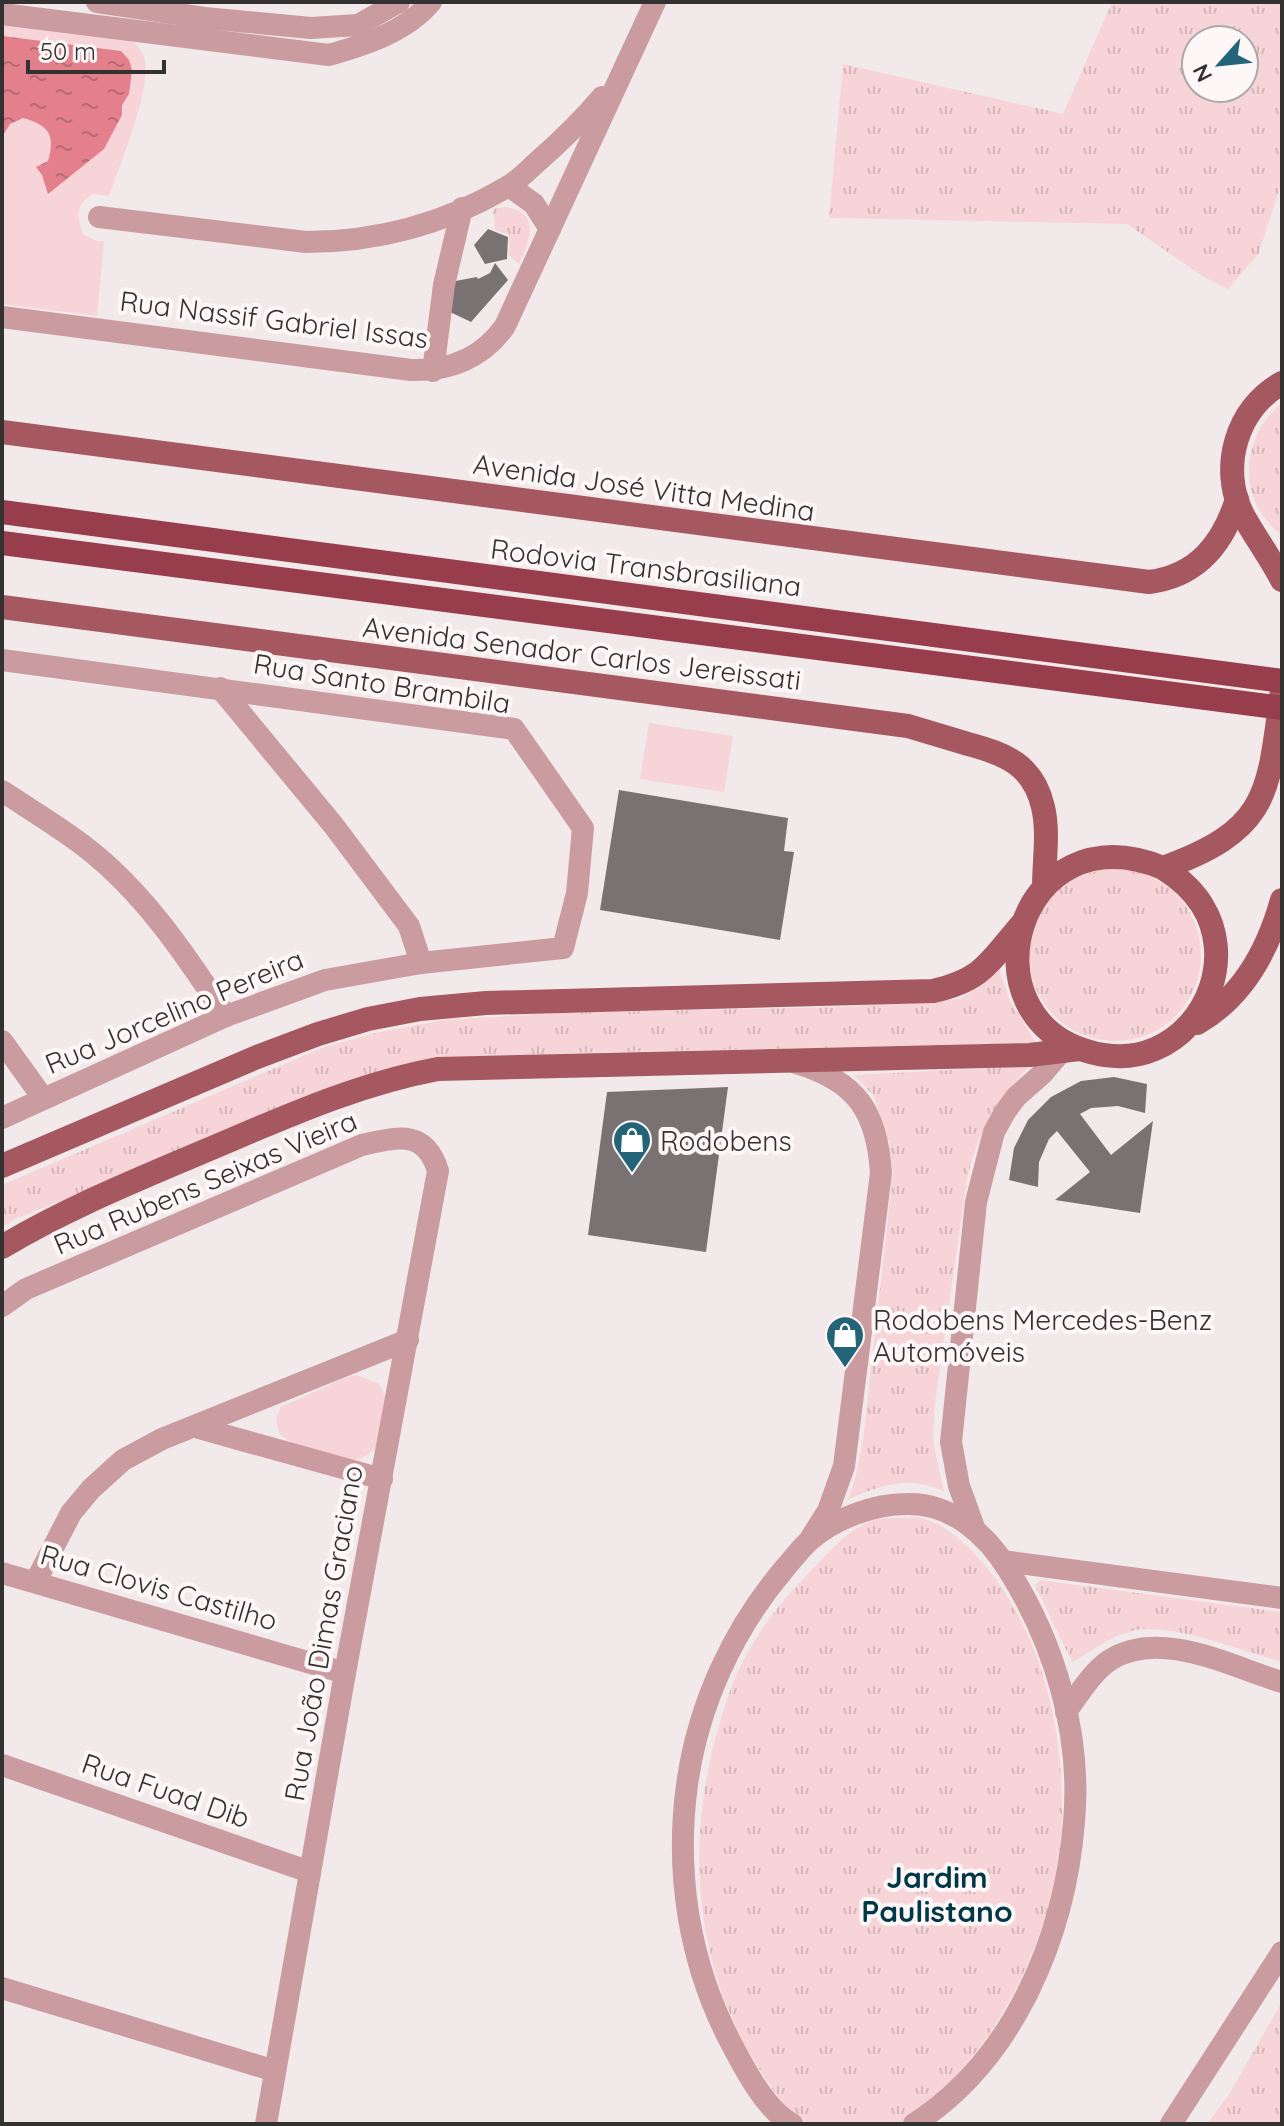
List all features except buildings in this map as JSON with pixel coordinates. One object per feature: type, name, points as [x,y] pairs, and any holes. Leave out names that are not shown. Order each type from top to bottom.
[{"type":"highway","name":"Rodovia Transbrasiliana","points":[[2,512],[1282,681]]},
{"type":"highway","name":"Rodovia Transbrasiliana","points":[[2,543],[1282,708]]},
{"type":"main road","points":[[1282,383],[1261,399],[1240,428],[1232,463],[1237,499],[1282,580]]},
{"type":"main road","name":"Avenida José Vitta Medina","points":[[2,432],[1149,582],[1171,580],[1201,560],[1223,532],[1237,499]]},
{"type":"main road","points":[[1254,531],[1282,555]]},
{"type":"main road","name":"Avenida Senador Carlos Jereissati","points":[[2,607],[908,726],[989,749],[1009,757],[1025,771],[1034,782],[1043,807],[1044,887]]},
{"type":"main road","points":[[1163,868],[1193,857],[1233,834],[1264,794],[1272,764],[1282,690]]},
{"type":"main road","points":[[1070,1051],[1031,1008],[1017,968],[1017,946],[1021,925],[1030,905],[1044,887],[1060,873],[1100,857],[1143,859],[1163,868],[1179,878],[1198,900],[1211,925],[1216,944],[1216,963],[1210,991],[1197,1016],[1184,1030]]},
{"type":"main road","points":[[2,1247],[75,1207],[307,1108],[397,1077],[438,1069],[791,1062],[1070,1051],[1130,1056],[1157,1048],[1215,1013],[1244,983],[1268,942],[1282,900]]},
{"type":"main road","points":[[2,1166],[257,1057],[368,1019],[420,1009],[486,1003],[933,991],[960,985],[983,971],[1021,925]]},
{"type":"street","points":[[97,2],[145,20],[329,55],[369,44],[423,12],[431,2]]},
{"type":"street","points":[[2,14],[311,28],[358,25],[399,2]]},
{"type":"street","name":"Rua Nassif Gabriel Issas","points":[[2,317],[433,371],[468,359],[495,340],[505,326],[655,2]]},
{"type":"street","points":[[99,217],[306,242],[331,242],[407,231],[509,186],[574,130],[621,75]]},
{"type":"street","points":[[509,186],[534,204],[550,229]]},
{"type":"street","points":[[433,371],[444,285],[462,208]]},
{"type":"street","name":"Rua Santo Brambila","points":[[2,660],[514,729],[583,828],[577,893],[563,948]]},
{"type":"street","points":[[220,688],[334,826],[409,926],[421,963]]},
{"type":"street","points":[[2,791],[85,847],[128,887],[180,947],[226,1016]]},
{"type":"street","name":"Rua Jorcelino Pereira","points":[[2,1118],[226,1016],[325,980],[421,963],[563,948]]},
{"type":"street","points":[[2,1041],[43,1098]]},
{"type":"street","points":[[976,1531],[959,1486],[951,1442],[976,1202],[994,1132],[1005,1112],[1016,1097],[1070,1051]]},
{"type":"street","points":[[788,2123],[763,2096],[740,2060],[716,2014],[701,1974],[689,1930],[683,1838],[687,1785],[697,1737],[726,1657],[750,1614],[810,1540],[828,1511],[844,1466],[881,1173],[880,1146],[863,1105],[850,1088],[818,1069],[791,1062]]},
{"type":"street","name":"Rua Rubens Seixas Vieira","points":[[2,1306],[26,1289],[362,1145],[403,1138],[421,1142],[433,1153]]},
{"type":"street","name":"Rua João Dimas Graciano","points":[[266,2124],[438,1171],[433,1153]]},
{"type":"street","points":[[36,1581],[71,1513],[91,1489],[123,1460],[162,1439],[408,1340]]},
{"type":"street","points":[[195,1427],[382,1479]]},
{"type":"street","points":[[810,1540],[870,1508],[896,1504],[941,1509],[963,1521],[1003,1561],[1038,1625],[1055,1668],[1066,1712],[1073,1757],[1075,1810],[1072,1851],[1054,1932],[1018,2012],[995,2044],[960,2087],[914,2124]]},
{"type":"street","points":[[1003,1561],[1282,1598]]},
{"type":"street","name":"Rua Clovis Castilho","points":[[2,1573],[345,1673]]},
{"type":"street","points":[[1066,1712],[1109,1661],[1129,1651],[1150,1648],[1183,1651],[1282,1682]]},
{"type":"street","name":"Rua Fuad Dib","points":[[2,1765],[310,1872]]},
{"type":"street","points":[[1171,2124],[1282,1952]]},
{"type":"street","points":[[2,1988],[275,2071]]},
{"type":"green space","points":[[1112,2],[1282,2],[1282,181],[1259,253],[1228,289],[1204,277],[1127,224],[829,218],[843,64],[1063,114]]},
{"type":"green space","points":[[2,21],[126,37],[144,57],[145,75],[139,110],[109,196],[93,194],[79,212],[84,235],[104,241],[97,316],[2,304]]},
{"type":"green space","points":[[505,207],[517,210],[529,221],[527,246],[519,264],[509,255],[509,235],[495,230],[493,209]]},
{"type":"green space","points":[[1282,403],[1282,535],[1267,521],[1257,505],[1249,469],[1251,451],[1258,433]]},
{"type":"green space","points":[[649,723],[733,736],[724,792],[640,779]]},
{"type":"green space","points":[[1115,869],[1148,875],[1176,894],[1195,922],[1201,955],[1195,988],[1176,1016],[1148,1035],[1115,1041],[1082,1035],[1054,1016],[1035,988],[1029,955],[1035,922],[1054,894],[1082,875]]},
{"type":"green space","points":[[999,968],[1009,999],[1036,1043],[568,1053],[457,1059],[163,1161],[15,1219],[2,1227],[2,1185],[324,1047],[375,1033],[443,1020],[560,1013],[838,1007],[959,999],[980,987]]},
{"type":"green space","points":[[1029,1066],[990,1118],[967,1179],[935,1403],[933,1441],[944,1492],[920,1484],[896,1484],[848,1500],[863,1440],[893,1173],[889,1142],[874,1096],[854,1075]]},
{"type":"green space","points":[[357,1375],[379,1384],[387,1400],[378,1447],[361,1459],[353,1460],[293,1444],[280,1434],[276,1419],[281,1407]]},
{"type":"green space","points":[[883,1518],[918,1518],[947,1530],[983,1563],[1008,1597],[1028,1634],[1043,1674],[1060,1759],[1061,1844],[1056,1886],[1023,1975],[1000,2018],[972,2057],[919,2113],[898,2123],[811,2124],[789,2111],[772,2089],[740,2035],[722,1994],[702,1906],[699,1861],[701,1815],[708,1770],[734,1681],[746,1655],[776,1609],[854,1530]]},
{"type":"green space","points":[[1040,1580],[1282,1612],[1282,1662],[1207,1639],[1148,1629],[1114,1637],[1072,1662],[1035,1585]]},
{"type":"green space","points":[[1282,2002],[1282,2124],[1207,2124],[1228,2096]]},
{"type":"water","points":[[2,36],[121,51],[129,60],[132,70],[122,115],[104,149],[48,194],[36,167],[48,161],[51,144],[48,132],[39,124],[23,118],[10,124],[2,137]]},
{"type":"place","name":"Rodobens","points":[[632,1174]]},
{"type":"place","name":"Rodobens Mercedes-Benz Automóveis","points":[[845,1369]]},
{"type":"district","name":"Jardim Paulistano","points":[[937,1894]]}]
